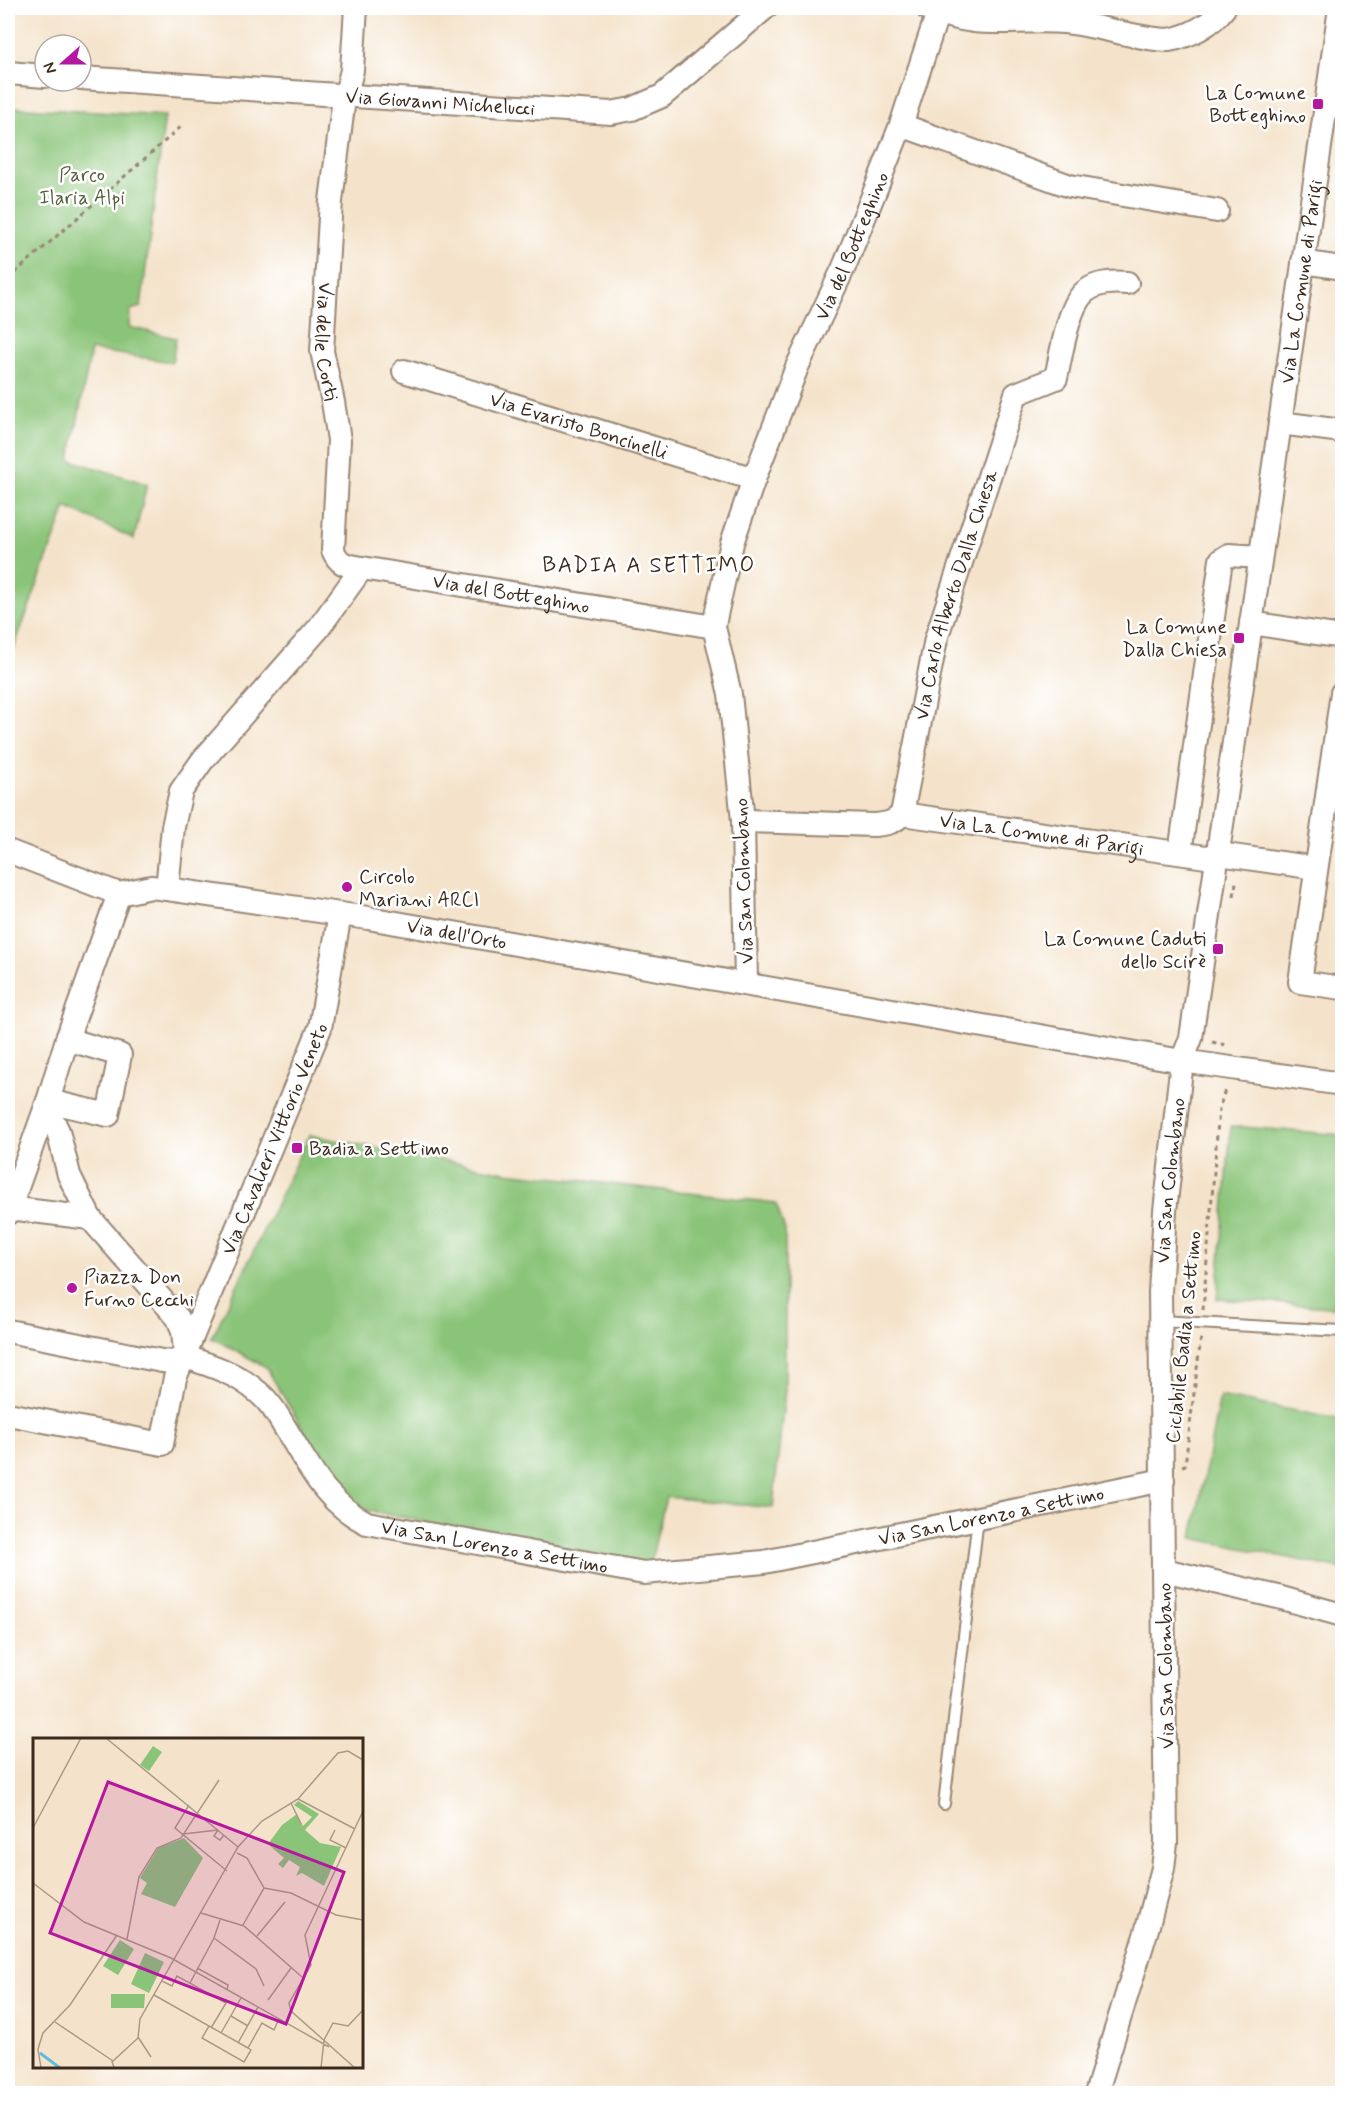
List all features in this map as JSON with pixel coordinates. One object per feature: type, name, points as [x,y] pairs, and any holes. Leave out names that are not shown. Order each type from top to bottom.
[{"type":"street","points":[[346,96],[352,70],[356,8]]},
{"type":"street","name":"Via Giovanni Michelucci","points":[[93,79],[590,113],[621,112],[662,96],[765,8]]},
{"type":"street","name":"Via del Botteghino","points":[[362,568],[714,627],[732,543],[754,479],[797,367],[844,267],[901,125],[933,10],[955,19],[972,22],[1065,22],[1169,40],[1199,29],[1224,8]]},
{"type":"street","name":"Via La Comune di Parigi","points":[[1182,1061],[1193,1027],[1303,262],[1337,62],[1340,8]]},
{"type":"street","points":[[8,73],[33,75]]},
{"type":"street","name":"Via delle Corti","points":[[346,96],[331,201],[322,351],[339,440],[333,550],[337,560],[362,568]]},
{"type":"street","points":[[901,125],[1070,186],[1217,210]]},
{"type":"street","points":[[1303,262],[1342,268]]},
{"type":"street","name":"Via Carlo Alberto Dalla Chiesa","points":[[902,814],[936,639],[1016,394],[1056,378],[1071,320],[1084,292],[1097,285],[1126,283]]},
{"type":"street","name":"Via Evaristo Boncinelli","points":[[404,371],[754,479]]},
{"type":"street","points":[[1280,423],[1342,431]]},
{"type":"street","points":[[1180,853],[1221,560],[1229,555],[1260,557]]},
{"type":"street","points":[[8,851],[119,894],[152,887],[167,889],[173,827],[181,791],[202,761],[318,628],[349,589],[362,568]]},
{"type":"street","points":[[1251,623],[1342,637]]},
{"type":"street","name":"Via San Colombano","points":[[714,627],[730,694],[743,821],[746,984],[1182,1061],[1165,1210],[1160,1321],[1167,1818],[1163,1868],[1147,1929],[1096,2094]]},
{"type":"street","points":[[1342,693],[1300,982],[1342,988]]},
{"type":"street","points":[[743,821],[874,825],[888,824],[902,814]]},
{"type":"street","name":"Via La Comune di Parigi","points":[[902,814],[1206,857],[1216,856]]},
{"type":"street","points":[[1216,856],[1316,868]]},
{"type":"street","name":"Via dell'Orto","points":[[167,889],[340,914],[746,984]]},
{"type":"street","points":[[90,1218],[8,1210],[119,894]]},
{"type":"street","name":"Via Cavalieri Vittorio Veneto","points":[[8,1414],[162,1444],[175,1378],[320,1028],[340,914]]},
{"type":"street","points":[[47,1104],[108,1115],[120,1055],[67,1039]]},
{"type":"street","points":[[1182,1061],[1342,1084]]},
{"type":"street","points":[[8,1331],[162,1361],[173,1362],[185,1357],[183,1331],[178,1318],[90,1218],[69,1175],[58,1131],[47,1104]]},
{"type":"street","name":"Via San Lorenzo a Settimo","points":[[185,1357],[217,1367],[259,1392],[274,1410],[316,1477],[332,1498],[341,1508],[367,1522],[645,1573],[764,1562],[978,1518],[1163,1475]]},
{"type":"street","points":[[1164,1570],[1286,1598],[1342,1615]]},
{"type":"lane","points":[[1160,1321],[1342,1331]]},
{"type":"lane","points":[[944,1803],[978,1518]]},
{"type":"path","points":[[8,279],[183,125]]},
{"type":"path","points":[[1233,902],[1239,857]]},
{"type":"path","name":"Ciclabile Badia a Settimo","points":[[1163,1475],[1185,1465],[1202,1324],[1219,1109],[1226,1090],[1229,1068],[1229,1046],[1211,1041]]},
{"type":"green space","name":"Parco Ilaria Alpi","points":[[8,107],[165,116],[141,307],[130,310],[129,327],[176,338],[172,362],[91,350],[70,460],[147,484],[134,539],[66,507],[8,664]]},
{"type":"green space","points":[[1231,1126],[1342,1135],[1342,1308],[1217,1299]]},
{"type":"green space","points":[[309,1135],[506,1172],[776,1203],[785,1230],[785,1390],[773,1508],[666,1497],[650,1565],[369,1511],[339,1490],[266,1367],[212,1338]]},
{"type":"green space","points":[[1220,1396],[1342,1420],[1342,1569],[1192,1538]]},
{"type":"place","name":"La Comune Botteghino","points":[[1318,104]]},
{"type":"place","name":"La Comune Dalla Chiesa","points":[[1239,638]]},
{"type":"place","name":"Circolo Mariani ARCI","points":[[347,887]]},
{"type":"place","name":"La Comune Caduti dello Scirè","points":[[1218,949]]},
{"type":"place","name":"Badia a Settimo","points":[[297,1148]]},
{"type":"place","name":"Piazza Don Furno Cecchi","points":[[72,1288]]},
{"type":"district","name":"BADIA A SETTIMO","points":[[649,564]]}]
